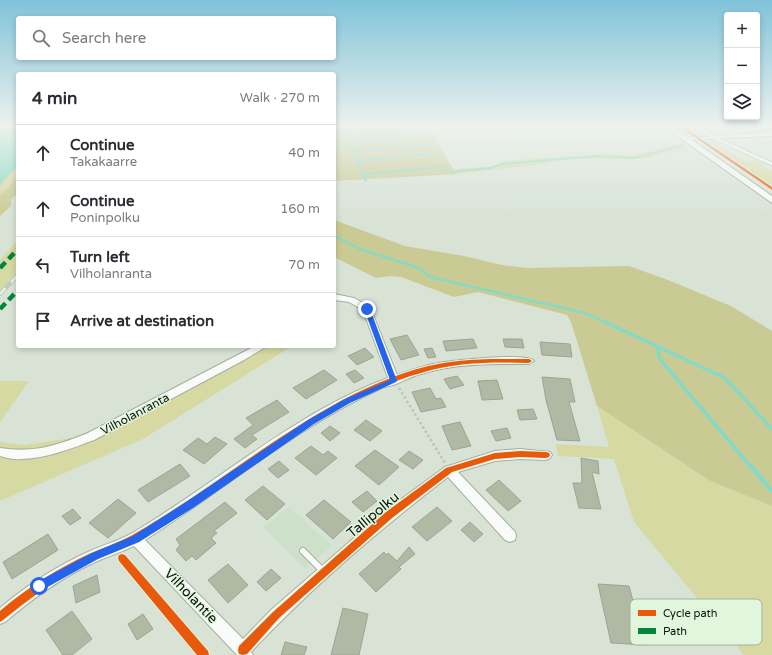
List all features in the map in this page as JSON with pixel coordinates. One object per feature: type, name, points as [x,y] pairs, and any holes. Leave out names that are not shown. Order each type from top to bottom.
[{"type":"main road","points":[[711,157],[772,200]]},
{"type":"street","points":[[336,297],[351,300],[367,309],[394,381]]},
{"type":"street","name":"Vilholanranta","points":[[0,452],[13,456],[56,449],[99,433],[258,348]]},
{"type":"street","points":[[0,617],[25,594],[59,574],[101,553],[136,539],[190,505],[311,422],[347,401],[419,371],[460,364],[498,360],[529,361]]},
{"type":"street","name":"Tallipolku","points":[[244,653],[276,615],[324,572],[389,515],[450,470],[495,456],[520,454],[546,455]]},
{"type":"street","points":[[450,470],[510,536]]},
{"type":"street","name":"Vilholantie","points":[[136,539],[244,653]]},
{"type":"lane","points":[[755,157],[772,164]]},
{"type":"lane","points":[[303,551],[324,572]]},
{"type":"path","points":[[394,381],[450,470]]},
{"type":"shaded area","points":[[289,507],[332,546],[305,568],[263,527]]},
{"type":"green space","points":[[16,157],[16,179],[0,196],[0,173]]},
{"type":"green space","points":[[336,157],[446,157],[453,169],[458,174],[336,181]]},
{"type":"green space","points":[[567,157],[651,157],[642,159],[578,159],[458,174],[453,169],[491,167],[504,161]]},
{"type":"green space","points":[[725,157],[737,157],[746,162],[757,161],[764,164],[761,165],[772,171],[772,189]]},
{"type":"green space","points":[[16,179],[16,195],[11,199],[11,206],[0,216],[0,196]]},
{"type":"green space","points":[[336,221],[405,246],[464,256],[502,265],[526,268],[629,266],[668,280],[731,306],[772,331],[772,506],[710,481],[597,406],[571,322],[567,315],[478,292],[454,297],[401,277],[390,276],[376,278],[336,258]]},
{"type":"green space","points":[[16,242],[16,278],[0,296],[0,260]]},
{"type":"green space","points":[[249,348],[289,348],[143,439],[0,501],[0,442],[25,445],[71,438],[100,427]]},
{"type":"green space","points":[[0,381],[29,381],[0,422]]},
{"type":"green space","points":[[597,406],[710,481],[772,506],[772,655],[744,655],[736,645],[762,645],[762,599],[698,599],[634,522],[614,459],[558,456],[556,444],[609,447]]},
{"type":"water","points":[[0,157],[16,157],[16,167],[0,185]]},
{"type":"building","points":[[407,335],[419,355],[401,360],[390,339]]},
{"type":"building","points":[[473,339],[477,348],[446,351],[443,341]]},
{"type":"building","points":[[503,339],[522,339],[524,348],[505,347]]},
{"type":"building","points":[[540,342],[570,344],[572,357],[542,355]]},
{"type":"building","points":[[365,348],[374,357],[357,365],[348,356]]},
{"type":"building","points":[[432,348],[436,357],[428,358],[424,349]]},
{"type":"building","points":[[324,370],[337,380],[306,399],[293,388]]},
{"type":"building","points":[[355,370],[364,378],[354,383],[346,374]]},
{"type":"building","points":[[457,376],[464,385],[450,389],[444,379]]},
{"type":"building","points":[[542,377],[570,379],[575,402],[569,402],[580,441],[557,440],[546,400]]},
{"type":"building","points":[[497,380],[503,399],[482,400],[478,381]]},
{"type":"building","points":[[430,388],[436,399],[441,398],[446,407],[421,412],[412,392]]},
{"type":"building","points":[[277,400],[289,412],[252,435],[257,439],[245,448],[234,439],[253,425],[246,418]]},
{"type":"building","points":[[533,409],[537,419],[520,420],[517,410]]},
{"type":"building","points":[[366,420],[382,431],[370,441],[354,430]]},
{"type":"building","points":[[460,422],[471,446],[452,450],[442,426]]},
{"type":"building","points":[[330,426],[340,433],[330,441],[321,433]]},
{"type":"building","points":[[507,428],[511,438],[496,441],[491,431]]},
{"type":"building","points":[[215,437],[227,444],[204,464],[183,450],[198,438],[207,444]]},
{"type":"building","points":[[311,446],[323,455],[328,451],[337,458],[316,475],[295,458]]},
{"type":"building","points":[[375,450],[399,467],[379,485],[355,466]]},
{"type":"building","points":[[409,451],[423,460],[413,469],[399,460]]},
{"type":"building","points":[[581,458],[598,461],[599,474],[592,472],[601,509],[579,508],[573,483],[582,483]]},
{"type":"building","points":[[279,461],[289,470],[278,478],[268,469]]},
{"type":"building","points":[[180,464],[190,476],[148,502],[138,490]]},
{"type":"building","points":[[499,480],[521,501],[508,511],[486,490]]},
{"type":"building","points":[[263,486],[285,504],[267,520],[245,500]]},
{"type":"building","points":[[367,491],[377,501],[363,512],[352,502]]},
{"type":"building","points":[[118,499],[136,513],[108,538],[89,523]]},
{"type":"building","points":[[324,500],[351,522],[333,539],[306,515]]},
{"type":"building","points":[[225,502],[237,513],[214,531],[217,533],[211,538],[216,543],[196,560],[192,556],[186,561],[176,550],[180,545],[176,539]]},
{"type":"building","points":[[437,507],[452,521],[427,541],[412,527]]},
{"type":"building","points":[[73,509],[81,518],[70,525],[62,516]]},
{"type":"building","points":[[470,522],[483,534],[474,542],[461,530]]},
{"type":"building","points":[[48,534],[58,550],[12,579],[3,562]]},
{"type":"building","points":[[409,547],[415,554],[399,567],[401,569],[376,592],[359,574],[384,552],[386,555],[388,553],[397,561]]},
{"type":"building","points":[[228,564],[248,585],[228,603],[208,580]]},
{"type":"building","points":[[271,569],[281,578],[266,591],[257,582]]},
{"type":"building","points":[[97,575],[100,592],[76,603],[73,586]]},
{"type":"building","points":[[598,584],[629,586],[633,599],[630,599],[630,644],[611,643]]},
{"type":"building","points":[[343,608],[368,614],[359,655],[331,655]]},
{"type":"building","points":[[72,611],[92,639],[72,655],[63,655],[46,630]]},
{"type":"building","points":[[143,614],[153,629],[137,640],[128,624]]},
{"type":"building","points":[[285,642],[307,647],[304,655],[281,655]]},
{"type":"waterway","points":[[355,157],[357,161]]},
{"type":"waterway","points":[[357,161],[402,157]]},
{"type":"waterway","points":[[450,172],[490,168],[502,164],[589,157]]},
{"type":"waterway","points":[[607,157],[634,158],[640,157]]},
{"type":"waterway","points":[[357,161],[366,181]]},
{"type":"waterway","points":[[363,174],[445,167]]},
{"type":"waterway","points":[[336,237],[360,249],[419,268],[430,277],[585,313],[605,322]]},
{"type":"waterway","points":[[603,321],[725,378],[772,429]]},
{"type":"waterway","points":[[658,347],[659,358],[751,467]]},
{"type":"waterway","points":[[751,466],[772,491]]},
{"type":"railway","points":[[0,294],[16,277]]},
{"type":"marked path","points":[[0,268],[16,251]]},
{"type":"marked path","points":[[0,309],[16,292]]},
{"type":"cycle path","points":[[725,157],[772,189]]},
{"type":"cycle path","points":[[0,617],[34,590],[58,575],[96,555],[133,540],[172,516],[308,423],[343,403],[380,385],[418,371],[445,365],[487,361],[529,361]]},
{"type":"cycle path","points":[[243,650],[276,615],[389,515],[449,470],[495,456],[520,454],[546,455]]},
{"type":"cycle path","points":[[122,558],[204,655]]},
{"type":"route","points":[[39,586],[95,556],[136,539],[190,505],[311,422],[347,401],[394,381],[367,309]]}]
